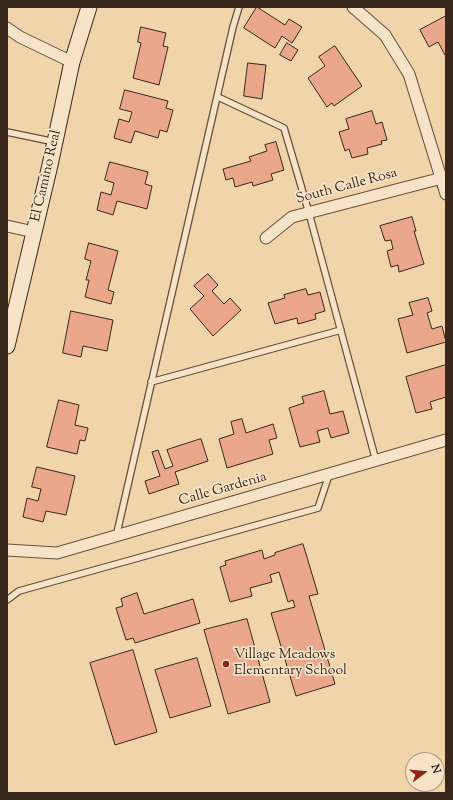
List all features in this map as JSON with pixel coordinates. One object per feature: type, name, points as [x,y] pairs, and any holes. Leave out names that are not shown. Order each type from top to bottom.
[{"type":"street","name":"El Camino Real","points":[[7,346],[55,142],[72,62],[89,7]]},
{"type":"street","points":[[353,7],[385,35],[409,74],[446,194]]},
{"type":"street","points":[[7,28],[20,37],[72,62]]},
{"type":"street","name":"South Calle Rosa","points":[[266,238],[292,217],[442,178]]},
{"type":"street","points":[[7,226],[34,232]]},
{"type":"street","name":"Calle Gardenia","points":[[7,550],[57,553],[446,440]]},
{"type":"lane","points":[[116,537],[233,27],[239,7]]},
{"type":"lane","points":[[218,97],[284,128],[309,213],[376,461]]},
{"type":"lane","points":[[7,132],[55,142]]},
{"type":"lane","points":[[151,382],[341,330]]},
{"type":"lane","points":[[7,600],[19,591],[318,508],[329,475]]},
{"type":"building","points":[[257,7],[285,25],[289,19],[302,27],[292,43],[282,36],[275,48],[244,28]]},
{"type":"building","points":[[446,16],[445,55],[438,42],[429,47],[420,30]]},
{"type":"building","points":[[141,27],[166,33],[163,46],[168,47],[159,85],[133,78],[141,43],[138,42]]},
{"type":"building","points":[[287,43],[298,50],[291,61],[280,55]]},
{"type":"building","points":[[335,46],[362,86],[334,106],[332,103],[327,107],[308,78],[325,66],[319,57]]},
{"type":"building","points":[[248,63],[266,65],[262,99],[244,96]]},
{"type":"building","points":[[125,90],[168,101],[166,108],[173,110],[167,132],[160,130],[158,138],[135,131],[131,143],[114,138],[119,119],[129,122],[132,112],[120,109]]},
{"type":"building","points":[[372,111],[376,124],[382,122],[387,140],[381,141],[382,144],[367,148],[368,154],[352,158],[349,149],[345,151],[339,132],[349,129],[346,119]]},
{"type":"building","points":[[276,142],[284,170],[271,174],[273,180],[253,186],[252,182],[235,187],[233,178],[226,180],[223,169],[251,161],[249,157],[267,151],[265,145]]},
{"type":"building","points":[[110,162],[148,172],[145,184],[152,186],[147,209],[117,201],[113,215],[97,210],[101,192],[111,195],[114,183],[105,180]]},
{"type":"building","points":[[412,217],[416,231],[414,231],[424,264],[399,272],[398,265],[391,267],[387,251],[393,249],[391,240],[385,241],[380,226]]},
{"type":"building","points":[[89,243],[118,251],[108,290],[114,292],[111,304],[85,297],[89,280],[86,280],[91,261],[85,259]]},
{"type":"building","points":[[208,274],[218,285],[212,291],[224,304],[230,298],[241,310],[213,336],[190,309],[204,296],[194,286]]},
{"type":"building","points":[[306,289],[308,295],[320,292],[325,311],[315,314],[316,319],[298,324],[297,318],[275,324],[268,303],[285,298],[284,295]]},
{"type":"building","points":[[428,298],[432,311],[427,313],[432,329],[442,326],[446,342],[407,353],[398,319],[413,315],[409,303]]},
{"type":"building","points":[[71,311],[113,320],[107,351],[83,346],[81,357],[63,353]]},
{"type":"building","points":[[446,365],[446,397],[430,402],[432,409],[416,413],[406,377]]},
{"type":"building","points":[[324,391],[330,414],[343,411],[349,433],[331,438],[328,428],[317,431],[320,442],[300,447],[289,408],[304,403],[302,397]]},
{"type":"building","points":[[59,400],[79,405],[75,425],[88,428],[85,441],[80,440],[77,454],[47,447]]},
{"type":"building","points":[[242,419],[246,433],[273,424],[277,438],[269,440],[273,454],[227,468],[219,439],[234,434],[231,422]]},
{"type":"building","points":[[201,439],[208,461],[175,472],[179,484],[149,494],[145,481],[160,476],[152,452],[158,450],[165,469],[173,466],[167,450]]},
{"type":"building","points":[[37,467],[75,476],[66,515],[46,511],[43,522],[23,517],[27,498],[38,501],[41,489],[32,487]]},
{"type":"building","points":[[303,544],[318,594],[309,596],[335,684],[296,696],[271,613],[295,607],[293,600],[288,602],[279,572],[270,575],[272,582],[250,588],[252,596],[230,602],[220,567],[226,565],[225,561],[262,550],[264,559],[275,555],[275,553]]},
{"type":"building","points":[[137,593],[144,614],[193,599],[200,623],[135,643],[133,638],[126,640],[116,608],[123,606],[121,599]]},
{"type":"building","points":[[247,619],[270,702],[228,714],[204,630]]},
{"type":"building","points":[[133,650],[157,732],[115,745],[90,663]]},
{"type":"building","points":[[197,658],[211,706],[170,718],[155,670]]},
{"type":"place","name":"Village Meadows Elementary School","points":[[226,664]]}]
